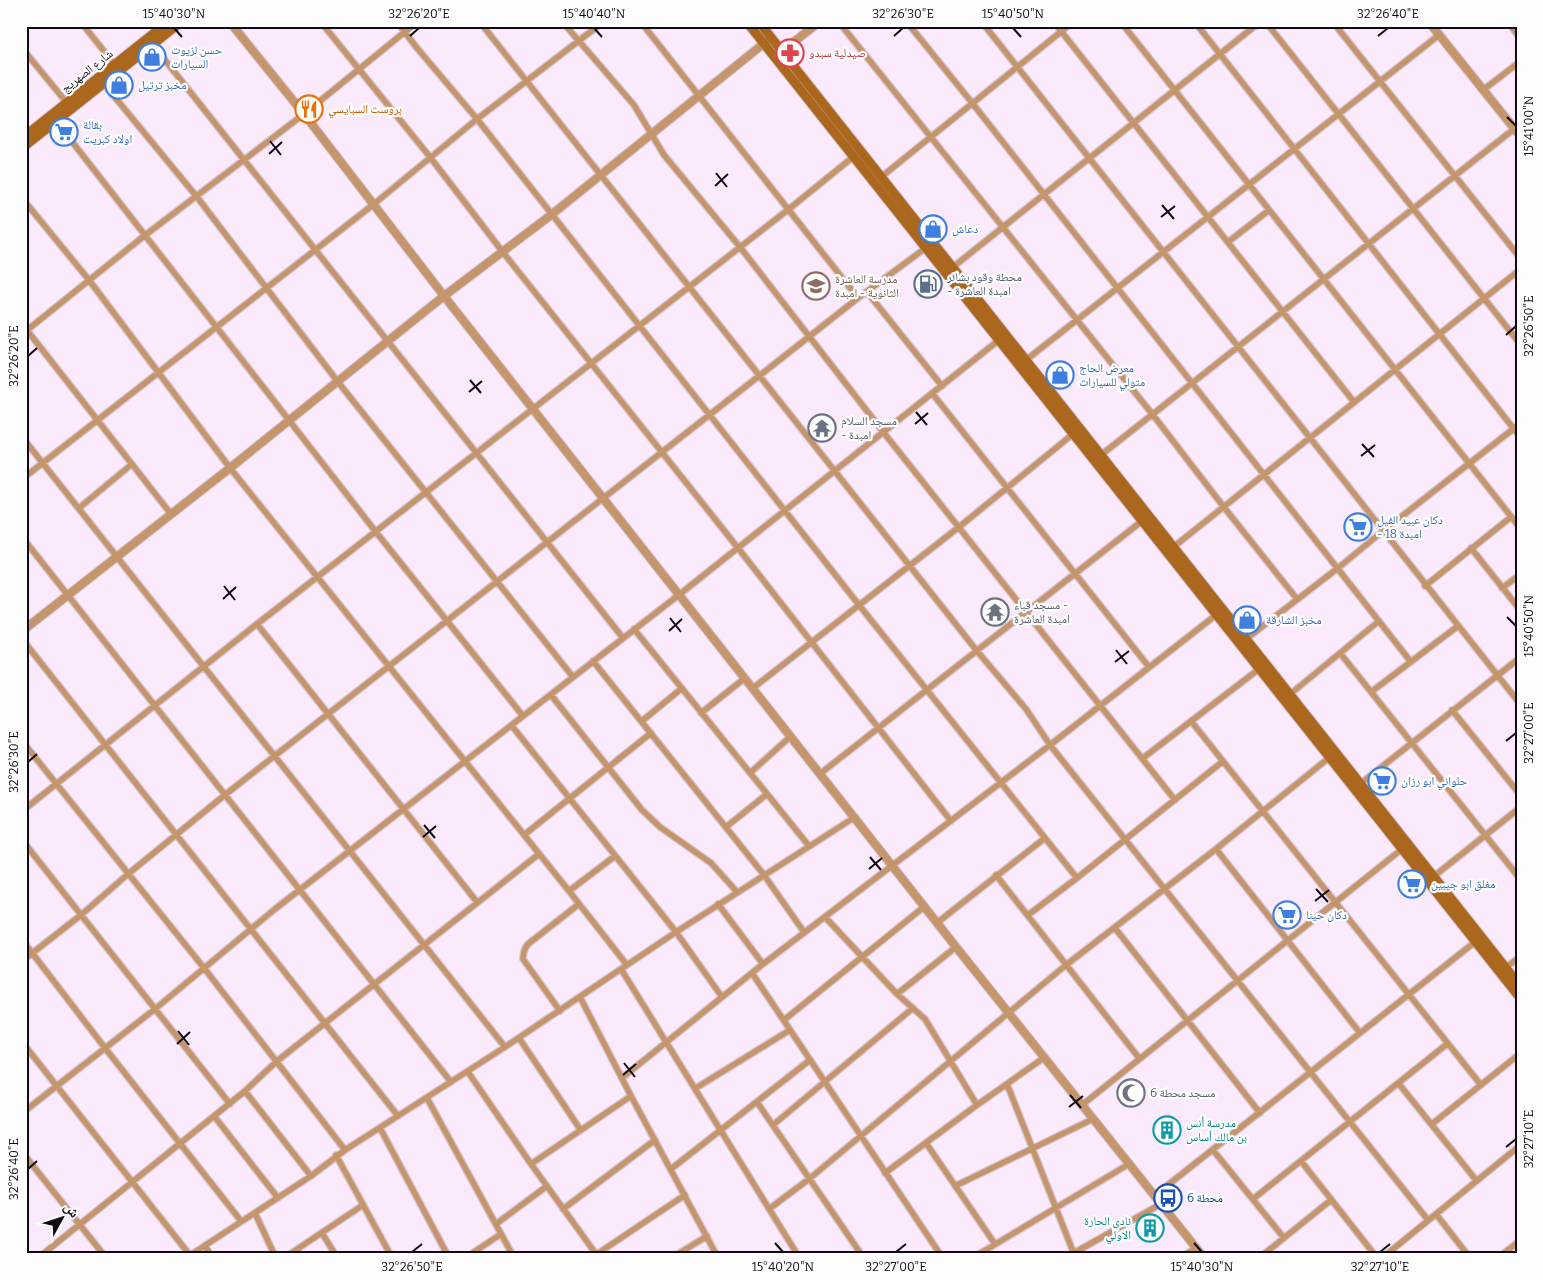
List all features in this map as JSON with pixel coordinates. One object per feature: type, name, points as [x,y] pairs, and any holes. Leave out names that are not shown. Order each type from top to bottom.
[{"type":"main road","name":"شارع الصهريج","points":[[26,135],[163,26]]},
{"type":"main road","points":[[26,145],[176,26]]},
{"type":"main road","points":[[750,26],[767,41],[880,178],[973,299],[1026,360],[1101,455],[1216,615],[1402,849],[1431,879],[1475,942],[1517,982]]},
{"type":"main road","points":[[762,26],[767,41]]},
{"type":"main road","points":[[778,55],[853,157],[930,245],[953,267],[999,340],[1142,521],[1170,550],[1246,639],[1503,970],[1517,994]]},
{"type":"street","points":[[84,26],[115,65]]},
{"type":"street","points":[[233,26],[304,114],[532,409],[1198,1251],[1186,1254]]},
{"type":"street","points":[[324,26],[592,362],[951,821]]},
{"type":"street","points":[[400,26],[477,119],[859,605],[1077,878]]},
{"type":"street","points":[[171,514],[26,330],[144,236],[304,114],[412,26]]},
{"type":"street","points":[[483,26],[976,651],[1026,709],[1050,745],[1428,1220]]},
{"type":"street","points":[[566,26],[624,93],[642,117],[664,155],[740,247],[884,433],[1175,800]]},
{"type":"street","points":[[26,476],[374,204],[477,119],[598,26]]},
{"type":"street","points":[[644,26],[858,298]]},
{"type":"street","points":[[778,55],[814,26]]},
{"type":"street","points":[[842,26],[1153,414],[1222,506],[1297,600]]},
{"type":"street","points":[[910,26],[1265,474],[1411,662]]},
{"type":"street","points":[[984,26],[1517,700]]},
{"type":"street","points":[[1057,26],[1354,402]]},
{"type":"street","points":[[880,178],[1068,26]]},
{"type":"street","points":[[1124,26],[1268,211],[1517,524]]},
{"type":"street","points":[[1198,26],[1368,244],[1516,429],[1469,463],[1246,639]]},
{"type":"street","points":[[953,267],[1255,26]]},
{"type":"street","points":[[1269,26],[1517,340]]},
{"type":"street","points":[[1336,26],[1517,254]]},
{"type":"street","points":[[1101,455],[1454,175],[1515,131],[1432,26]]},
{"type":"street","points":[[1511,26],[1517,34]]},
{"type":"street","points":[[1026,360],[1439,35]]},
{"type":"street","points":[[26,628],[767,41]]},
{"type":"street","points":[[153,45],[315,249],[386,342],[623,638]]},
{"type":"street","points":[[26,52],[68,103]]},
{"type":"street","points":[[1483,90],[1517,64]]},
{"type":"street","points":[[104,84],[196,197],[338,382],[573,677]]},
{"type":"street","points":[[56,121],[288,421],[523,716]]},
{"type":"street","points":[[26,808],[257,624],[853,157]]},
{"type":"street","points":[[26,203],[89,280],[230,468],[579,904],[624,967],[666,1041],[797,1254]]},
{"type":"street","points":[[1228,242],[1268,211]]},
{"type":"street","points":[[26,958],[82,915],[128,874],[274,756],[390,667],[546,542],[858,298],[930,245]]},
{"type":"street","points":[[1170,550],[1222,506],[1265,474],[1517,272]]},
{"type":"street","points":[[867,292],[942,386]]},
{"type":"street","points":[[26,1110],[155,1009],[250,929],[786,511],[999,340]]},
{"type":"street","points":[[932,393],[1149,667]]},
{"type":"street","points":[[753,688],[959,527],[1073,434]]},
{"type":"street","points":[[26,442],[44,462],[505,1048]]},
{"type":"street","points":[[79,508],[132,464]]},
{"type":"street","points":[[1425,586],[1512,517]]},
{"type":"street","points":[[821,773],[1142,521]]},
{"type":"street","points":[[26,542],[451,1082]]},
{"type":"street","points":[[1471,548],[1517,606]]},
{"type":"street","points":[[1502,588],[1517,577]]},
{"type":"street","points":[[622,1078],[804,932],[1050,745],[1216,615]]},
{"type":"street","points":[[1290,695],[1379,622]]},
{"type":"street","points":[[257,624],[477,902]]},
{"type":"street","points":[[1371,692],[1458,626]]},
{"type":"street","points":[[634,629],[809,846]]},
{"type":"street","points":[[26,644],[398,1116]]},
{"type":"street","points":[[1340,654],[1517,876]]},
{"type":"street","points":[[1360,784],[1517,660]]},
{"type":"street","points":[[594,661],[764,875],[804,932]]},
{"type":"street","points":[[1143,758],[1259,669]]},
{"type":"street","points":[[701,713],[746,678]]},
{"type":"street","points":[[642,721],[681,689]]},
{"type":"street","points":[[551,695],[651,819],[711,863],[737,892]]},
{"type":"street","points":[[1452,710],[1517,791]]},
{"type":"street","points":[[1191,721],[1481,1085]]},
{"type":"street","points":[[512,726],[676,932],[722,997]]},
{"type":"street","points":[[524,835],[651,733]]},
{"type":"street","points":[[750,773],[791,736]]},
{"type":"street","points":[[26,746],[204,968],[345,1150]]},
{"type":"street","points":[[769,1209],[809,1179],[1066,965],[1216,849],[1330,757]]},
{"type":"street","points":[[1028,915],[1222,762]]},
{"type":"street","points":[[726,827],[767,794]]},
{"type":"street","points":[[1431,879],[1517,810]]},
{"type":"street","points":[[26,1047],[191,1254],[311,1176],[345,1150],[505,1048],[718,904],[855,817]]},
{"type":"street","points":[[938,922],[1045,838]]},
{"type":"street","points":[[26,845],[230,1104]]},
{"type":"street","points":[[1216,849],[1360,1033]]},
{"type":"street","points":[[1082,1105],[1402,849]]},
{"type":"street","points":[[43,1254],[230,1104],[276,1061],[539,854]]},
{"type":"street","points":[[569,891],[615,856]]},
{"type":"street","points":[[996,875],[1140,1058]]},
{"type":"street","points":[[560,1011],[523,959],[524,949],[579,904]]},
{"type":"street","points":[[718,904],[763,964]]},
{"type":"street","points":[[784,1020],[925,906]]},
{"type":"street","points":[[825,917],[897,994],[932,1027],[976,1105]]},
{"type":"street","points":[[1115,928],[1260,1112]]},
{"type":"street","points":[[1154,1196],[1475,942]]},
{"type":"street","points":[[26,944],[241,1221]]},
{"type":"street","points":[[897,994],[956,947]]},
{"type":"street","points":[[1503,970],[1517,959]]},
{"type":"street","points":[[752,973],[940,1254]]},
{"type":"street","points":[[580,997],[716,1254]]},
{"type":"street","points":[[773,1125],[914,1008]]},
{"type":"street","points":[[696,1088],[790,1030]]},
{"type":"street","points":[[519,1038],[580,1129]]},
{"type":"street","points":[[1253,1199],[1447,1044]]},
{"type":"street","points":[[1432,1124],[1517,1056]]},
{"type":"street","points":[[885,1173],[976,1105],[1045,1057]]},
{"type":"street","points":[[671,1169],[722,1131],[810,1060]]},
{"type":"street","points":[[468,1072],[531,1164],[597,1254],[685,1195]]},
{"type":"street","points":[[1007,1084],[1074,1254],[1161,1204]]},
{"type":"street","points":[[1399,1084],[1476,1180]]},
{"type":"street","points":[[245,1091],[311,1176]]},
{"type":"street","points":[[531,1164],[631,1096]]},
{"type":"street","points":[[427,1098],[512,1254]]},
{"type":"street","points":[[757,1102],[861,1254]]},
{"type":"street","points":[[214,1116],[278,1198]]},
{"type":"street","points":[[955,1186],[1093,1119]]},
{"type":"street","points":[[380,1128],[447,1254]]},
{"type":"street","points":[[563,1209],[655,1140]]},
{"type":"street","points":[[926,1142],[995,1244]]},
{"type":"street","points":[[1387,1254],[1517,1148]]},
{"type":"street","points":[[1214,1150],[1284,1238]]},
{"type":"street","points":[[336,1156],[390,1254]]},
{"type":"street","points":[[26,1157],[103,1254]]},
{"type":"street","points":[[1301,1161],[1374,1254]]},
{"type":"street","points":[[979,1254],[1129,1164]]},
{"type":"street","points":[[496,1224],[547,1186]]},
{"type":"street","points":[[1264,1254],[1331,1200]]},
{"type":"street","points":[[290,1254],[364,1205]]},
{"type":"street","points":[[255,1213],[274,1254]]},
{"type":"street","points":[[1436,1214],[1467,1254]]},
{"type":"street","points":[[322,1233],[335,1254]]},
{"type":"street","points":[[471,1254],[501,1234]]},
{"type":"street","points":[[678,1254],[707,1236]]},
{"type":"street","points":[[1503,1254],[1517,1243]]},
{"type":"street","points":[[205,1246],[210,1254]]},
{"type":"place","name":"صيدلية سبدو","points":[[790,53]]},
{"type":"place","name":"حسن لزيوت السيارات","points":[[152,57]]},
{"type":"place","name":"مخبز ترتيل","points":[[119,85]]},
{"type":"place","name":"بروست السبايسي","points":[[309,109]]},
{"type":"place","name":"بقالة اولاد كبريت","points":[[64,132]]},
{"type":"place","name":"دعاش","points":[[933,229]]},
{"type":"place","name":"محطة وقود بشائر - امبدة العاشرة","points":[[928,284]]},
{"type":"place","name":"مدرسة العاشرة الثانوية - امبدة","points":[[816,286]]},
{"type":"place","name":"معرض الحاج متولي للسيارات","points":[[1060,375]]},
{"type":"place","name":"مسجد السلام - امبدة","points":[[822,428]]},
{"type":"place","name":"دكان عبيد الفيل - امبدة 18","points":[[1358,527]]},
{"type":"place","name":"مسجد قباء - امبدة العاشرة","points":[[995,612]]},
{"type":"place","name":"مخبز الشارقة","points":[[1247,620]]},
{"type":"place","name":"حلواني ابو رزان","points":[[1382,781]]},
{"type":"place","name":"مغلق ابو جيبين","points":[[1412,884]]},
{"type":"place","name":"دكان حينا","points":[[1287,915]]},
{"type":"place","name":"مسجد محطة 6","points":[[1131,1093]]},
{"type":"place","name":"مدرسة أنس بن مالك أساس","points":[[1167,1130]]},
{"type":"place","name":"محطة 6","points":[[1168,1198]]},
{"type":"place","name":"نادي الحارة الاولي","points":[[1150,1228]]}]
